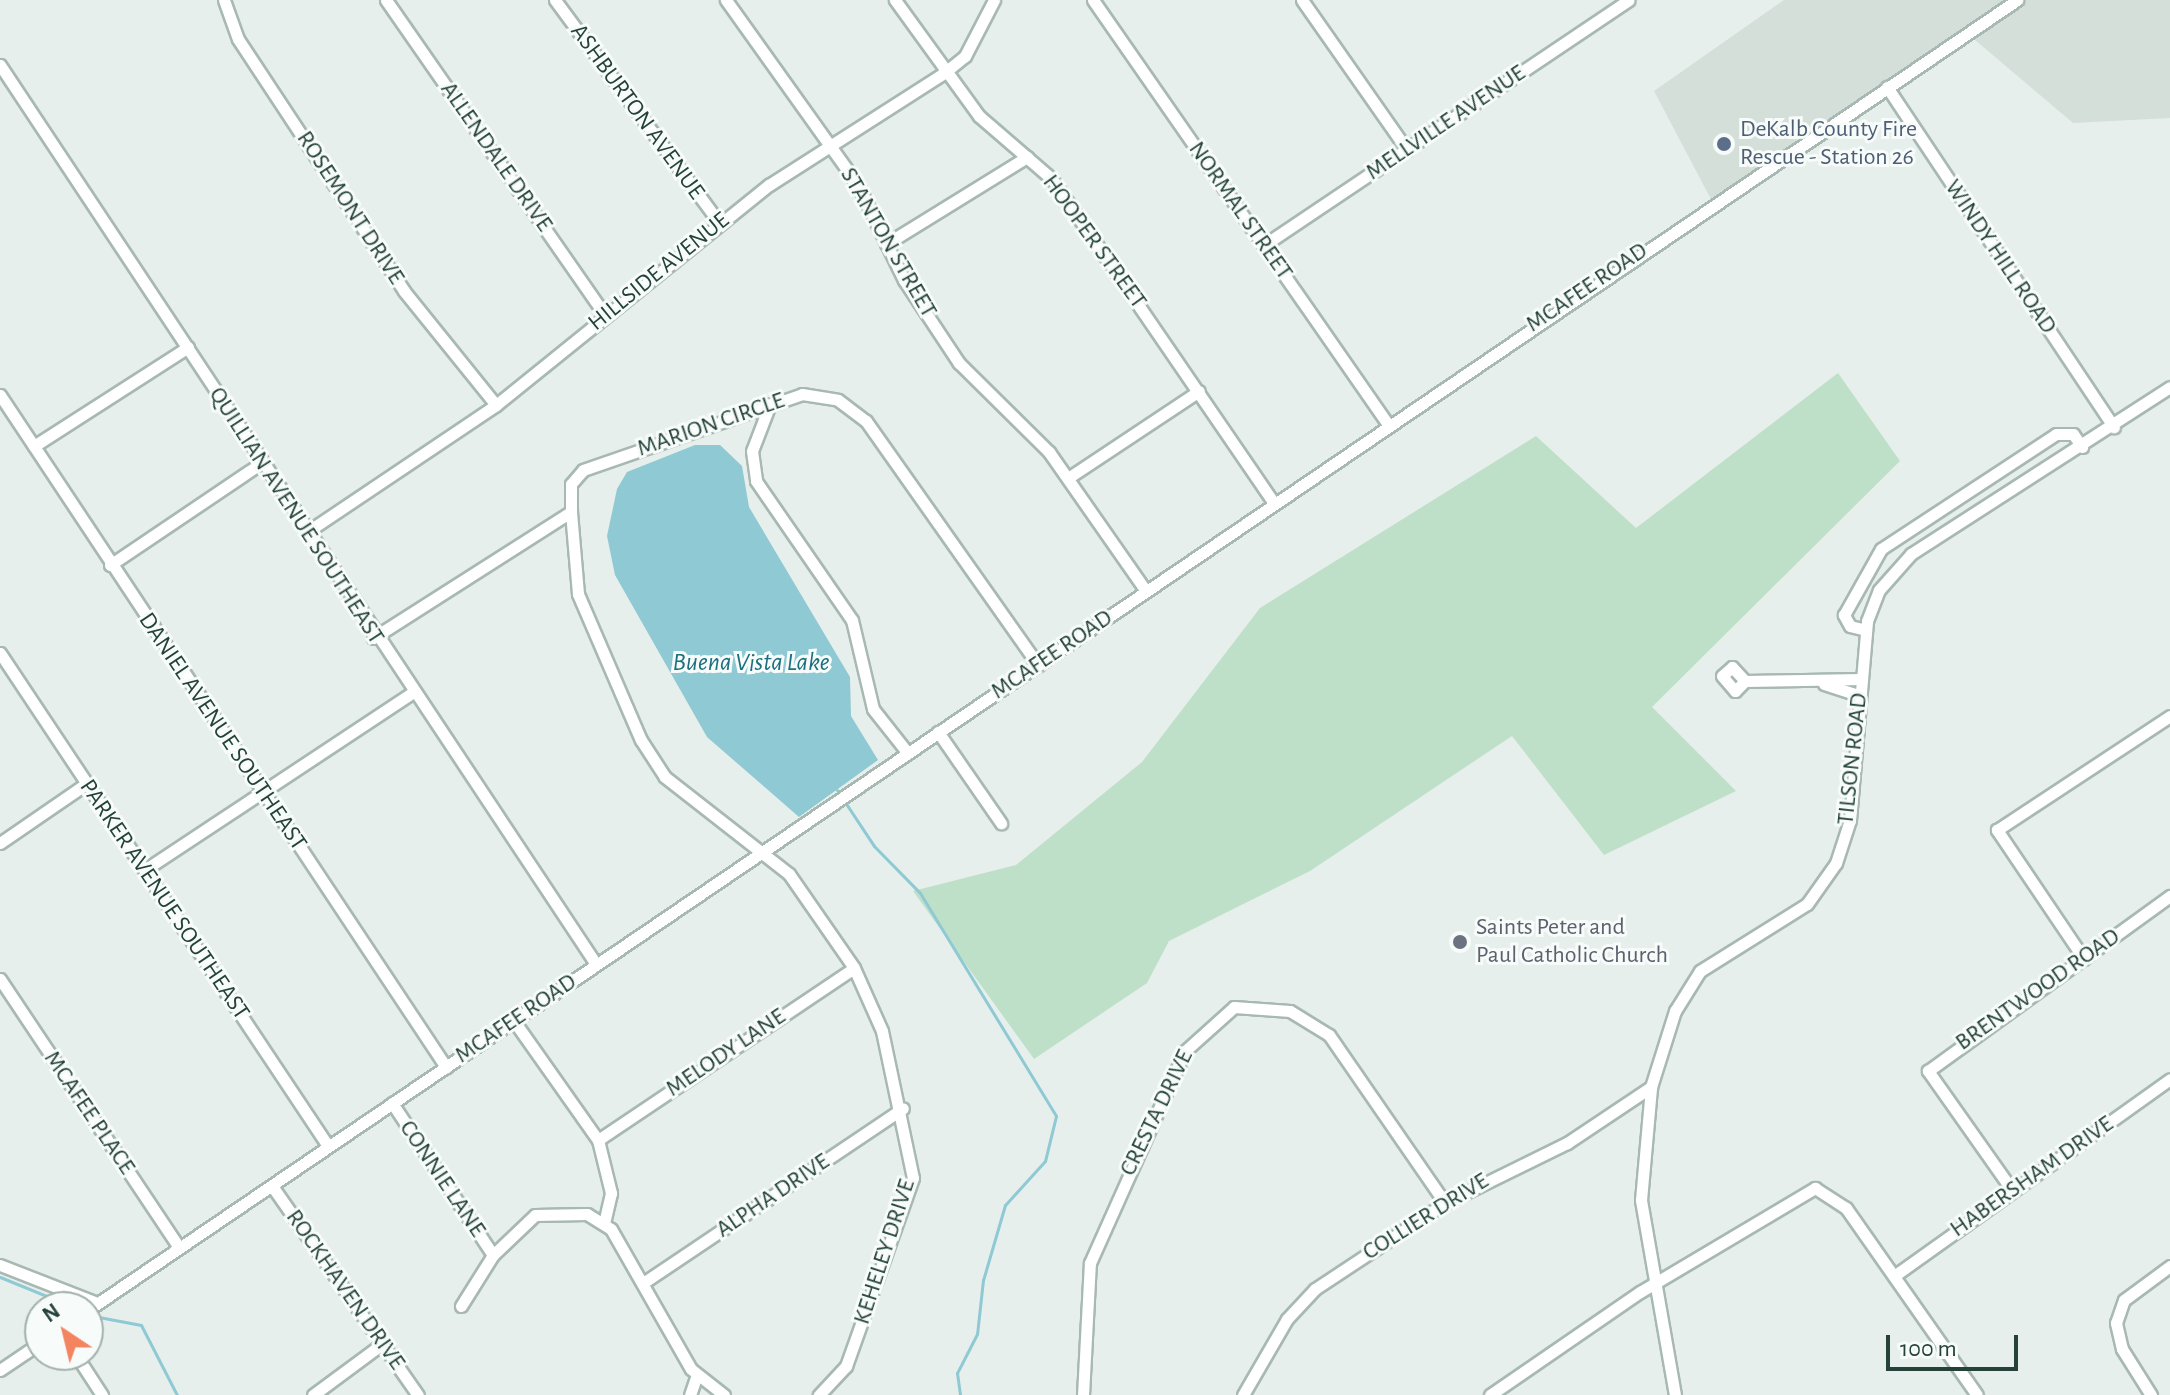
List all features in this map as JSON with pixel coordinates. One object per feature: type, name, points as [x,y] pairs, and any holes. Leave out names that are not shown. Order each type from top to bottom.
[{"type":"street","name":"ROSEMONT DRIVE","points":[[224,0],[238,39],[404,291],[496,405]]},
{"type":"street","name":"ALLENDALE DRIVE","points":[[386,0],[605,315]]},
{"type":"street","name":"ASHBURTON AVENUE","points":[[555,0],[720,224]]},
{"type":"street","name":"STANTON STREET","points":[[726,0],[829,145],[959,363],[1068,478],[1146,591]]},
{"type":"street","name":"HOOPER STREET","points":[[895,0],[944,73],[1065,198],[1273,502]]},
{"type":"street","name":"HILLSIDE AVENUE","points":[[307,532],[496,405],[720,224],[829,145],[944,73],[965,56],[994,0]]},
{"type":"street","name":"NORMAL STREET","points":[[1093,0],[1387,423]]},
{"type":"street","points":[[1302,0],[1407,150]]},
{"type":"street","name":"MELLVILLE AVENUE","points":[[1264,245],[1628,0]]},
{"type":"street","name":"MCAFEE ROAD","points":[[104,1299],[1038,665],[1387,423],[2017,0]]},
{"type":"street","name":"QUILLIAN AVENUE SOUTHEAST","points":[[0,65],[188,347],[373,638],[596,964]]},
{"type":"street","name":"WINDY HILL ROAD","points":[[1887,87],[2114,427]]},
{"type":"street","points":[[886,244],[1027,157]]},
{"type":"street","points":[[34,446],[188,347]]},
{"type":"street","name":"TILSON ROAD","points":[[1675,1395],[1641,1200],[1651,1087],[1675,1011],[1700,971],[1807,904],[1836,863],[1850,820],[1866,630],[1889,572],[2114,427],[2170,387]]},
{"type":"street","points":[[1068,478],[1199,391]]},
{"type":"street","name":"DANIEL AVENUE SOUTHEAST","points":[[0,395],[446,1067]]},
{"type":"street","name":"MARION CIRCLE","points":[[761,854],[665,777],[641,740],[578,594],[571,484],[583,470],[770,404],[825,396],[866,421],[1038,665]]},
{"type":"street","points":[[770,404],[752,451],[756,481],[839,596],[859,635],[873,709],[907,752]]},
{"type":"street","points":[[1866,630],[1850,626],[1844,615],[1881,549],[2056,434],[2073,434],[2082,447]]},
{"type":"street","points":[[110,565],[261,463]]},
{"type":"street","points":[[373,638],[571,512]]},
{"type":"street","name":"PARKER AVENUE SOUTHEAST","points":[[0,653],[328,1146]]},
{"type":"street","points":[[1745,681],[1824,684],[1862,679]]},
{"type":"street","points":[[1824,684],[1861,696]]},
{"type":"street","points":[[146,869],[412,693]]},
{"type":"street","points":[[2084,959],[1997,830],[2170,716]]},
{"type":"street","points":[[938,732],[1001,823]]},
{"type":"street","points":[[0,843],[86,784]]},
{"type":"street","name":"KEHELEY DRIVE","points":[[761,854],[789,874],[854,968],[882,1031],[903,1108],[913,1178],[895,1238],[846,1366],[819,1395]]},
{"type":"street","name":"BRENTWOOD ROAD","points":[[2012,1190],[1941,1092],[1931,1068],[2170,896]]},
{"type":"street","name":"MELODY LANE","points":[[598,1140],[854,968]]},
{"type":"street","name":"MCAFEE PLACE","points":[[0,979],[179,1247]]},
{"type":"street","name":"CRESTA DRIVE","points":[[1083,1395],[1090,1263],[1185,1051],[1234,1007],[1290,1011],[1329,1035],[1445,1203]]},
{"type":"street","points":[[514,1021],[598,1140],[611,1193],[604,1223]]},
{"type":"street","name":"HABERSHAM DRIVE","points":[[1894,1276],[2170,1079]]},
{"type":"street","name":"COLLIER DRIVE","points":[[1243,1395],[1303,1299],[1445,1203],[1567,1143],[1651,1087]]},
{"type":"street","name":"CONNIE LANE","points":[[392,1103],[493,1255]]},
{"type":"street","name":"ALPHA DRIVE","points":[[643,1283],[903,1108]]},
{"type":"street","name":"ROCKHAVEN DRIVE","points":[[272,1186],[418,1395]]},
{"type":"street","points":[[1490,1395],[1815,1188],[1846,1208],[1977,1395]]},
{"type":"street","points":[[461,1306],[493,1255],[535,1215],[587,1214],[604,1223],[697,1375],[724,1395]]},
{"type":"street","points":[[0,1265],[57,1291]]},
{"type":"street","points":[[2151,1395],[2122,1349],[2116,1323],[2124,1300],[2170,1266]]},
{"type":"street","points":[[313,1395],[382,1344]]},
{"type":"street","points":[[0,1370],[24,1354]]},
{"type":"street","points":[[86,1371],[102,1395]]},
{"type":"street","points":[[690,1395],[697,1375]]},
{"type":"shaded area","points":[[1784,0],[2170,0],[2170,118],[2073,123],[1968,34],[1714,205],[1654,91]]},
{"type":"green space","points":[[1838,373],[1900,461],[1652,707],[1736,791],[1604,855],[1512,736],[1310,871],[1169,941],[1147,983],[1034,1059],[913,891],[1016,865],[1142,762],[1260,608],[1536,436],[1636,528]]},
{"type":"water","name":"Buena Vista Lake","points":[[695,445],[720,445],[742,466],[749,507],[850,677],[851,716],[878,760],[799,817],[707,737],[615,575],[607,536],[617,489],[627,472]]},
{"type":"waterway","points":[[837,790],[874,846],[920,893],[1056,1116],[1045,1161],[1005,1205],[983,1280],[977,1334],[957,1373],[960,1395]]},
{"type":"waterway","points":[[0,1277],[34,1291]]},
{"type":"waterway","points":[[104,1318],[141,1325],[177,1395]]},
{"type":"place","name":"DeKalb County Fire Rescue - Station 26","points":[[1724,144]]},
{"type":"place","name":"Saints Peter and Paul Catholic Church","points":[[1460,942]]}]
